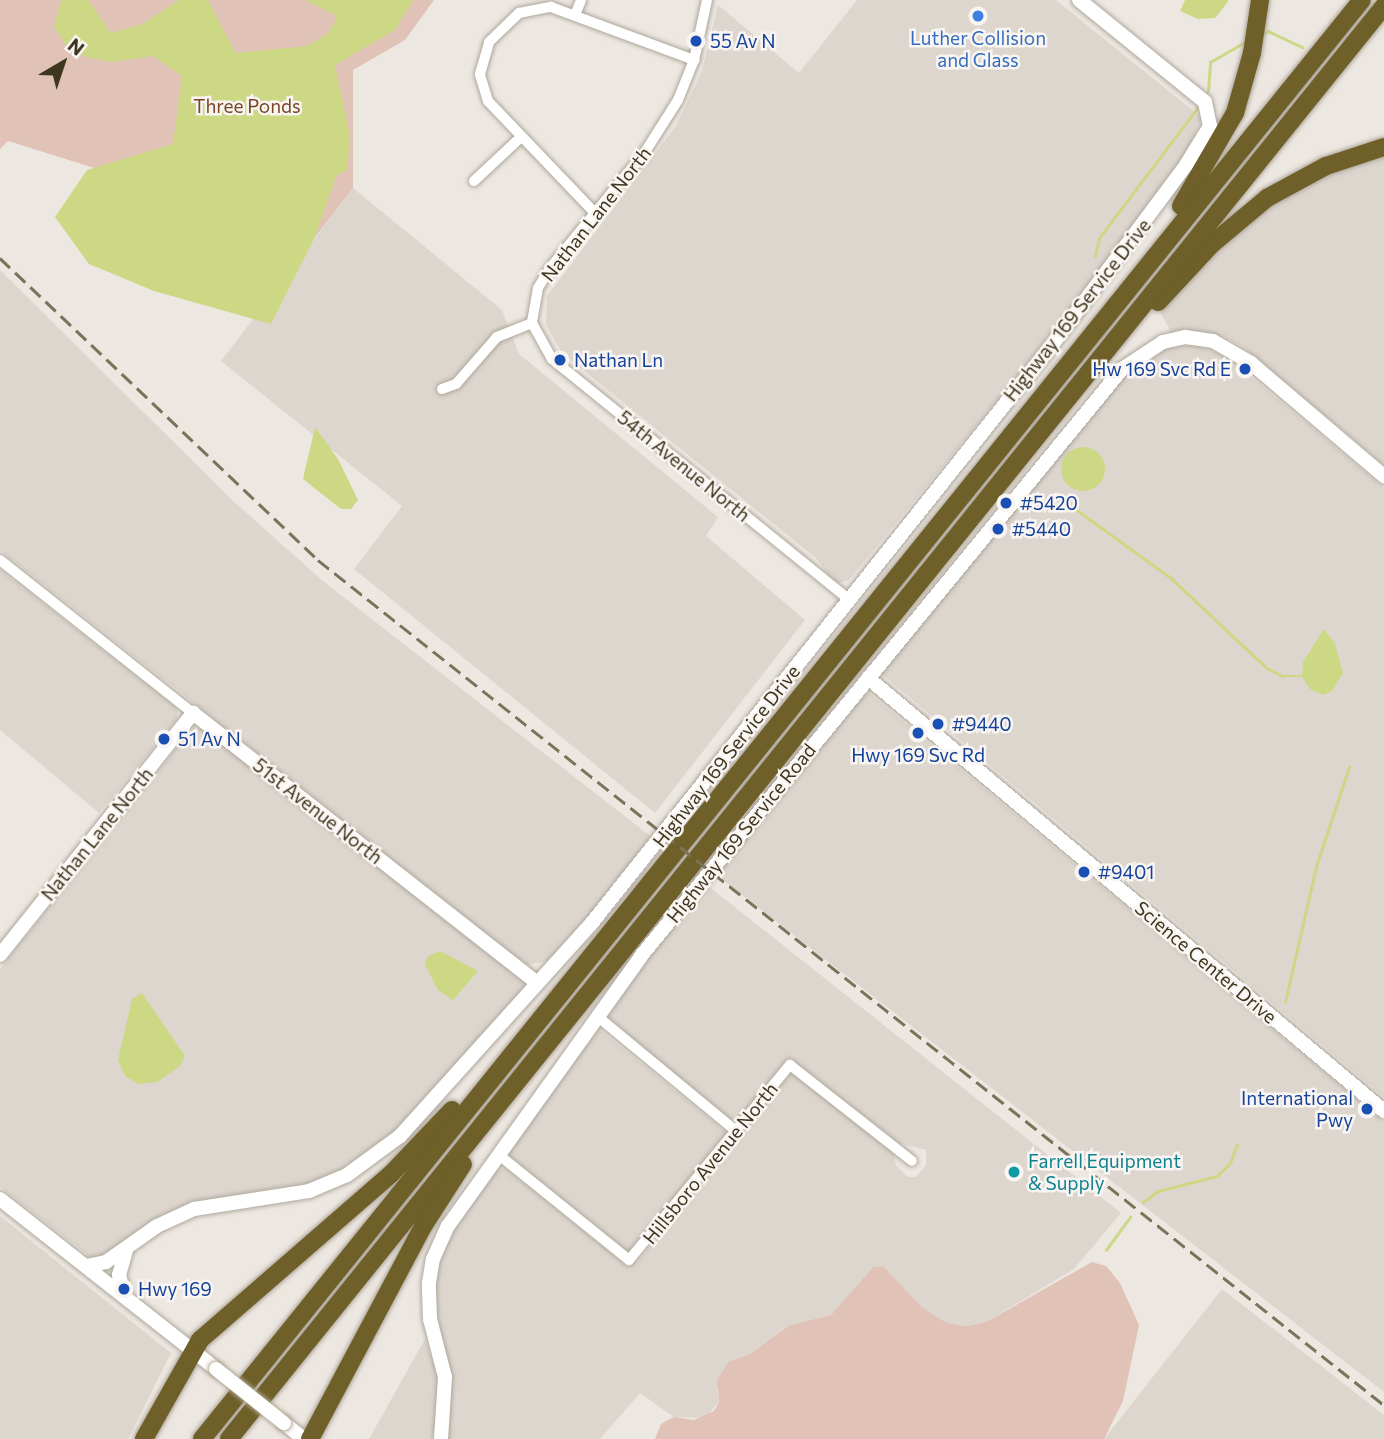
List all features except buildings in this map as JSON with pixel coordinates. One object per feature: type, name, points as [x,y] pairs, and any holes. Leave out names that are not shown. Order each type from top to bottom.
[{"type":"highway","points":[[1090,337],[1193,189],[1224,136],[1249,69],[1260,0]]},
{"type":"highway","points":[[202,1439],[1362,0]]},
{"type":"highway","points":[[229,1439],[1384,6]]},
{"type":"highway","points":[[1084,376],[1245,214],[1313,172],[1384,147]]},
{"type":"highway","points":[[144,1439],[193,1349],[392,1173],[523,1040]]},
{"type":"highway","points":[[310,1439],[424,1225],[521,1075]]},
{"type":"street","points":[[575,15],[581,0]]},
{"type":"street","name":"Nathan Lane North","points":[[532,323],[544,278],[661,129],[694,60],[707,0]]},
{"type":"street","name":"Highway 169 Service Drive","points":[[86,1266],[126,1251],[157,1226],[194,1209],[309,1191],[356,1169],[400,1136],[537,983],[659,840],[1154,209],[1204,138],[1210,116],[1205,102],[1079,0]]},
{"type":"street","points":[[595,213],[488,101],[480,74],[484,49],[503,24],[528,9],[551,7],[694,60]]},
{"type":"street","points":[[474,181],[522,137]]},
{"type":"street","points":[[442,389],[456,384],[497,337],[532,323]]},
{"type":"street","name":"54th Avenue North","points":[[532,323],[552,359],[848,599]]},
{"type":"street","name":"Highway 169 Service Road","points":[[441,1439],[445,1377],[429,1307],[433,1259],[449,1226],[597,1016],[868,678],[1130,361],[1174,339],[1203,338],[1222,345],[1251,363],[1384,476]]},
{"type":"street","name":"51st Avenue North","points":[[0,560],[537,983]]},
{"type":"street","name":"Science Center Drive","points":[[868,678],[1384,1111]]},
{"type":"street","name":"Nathan Lane North","points":[[0,955],[193,713]]},
{"type":"street","points":[[597,1016],[736,1131]]},
{"type":"street","name":"Hillsboro Avenue North","points":[[499,1155],[629,1260],[790,1065],[912,1161]]},
{"type":"street","points":[[0,1199],[304,1439]]},
{"type":"street","points":[[125,1296],[119,1275],[126,1251]]},
{"type":"shaded area","points":[[61,0],[88,0],[111,33],[143,24],[179,0],[208,0],[235,53],[308,46],[327,34],[336,20],[334,14],[305,0],[413,0],[395,30],[335,65],[350,136],[347,170],[336,176],[315,237],[271,324],[154,291],[89,264],[55,217],[87,170],[173,144],[182,76],[153,56],[112,62],[86,57],[65,44],[54,27]]},
{"type":"shaded area","points":[[857,0],[1056,0],[1202,118],[1185,154],[1036,353],[849,580],[835,584],[817,559],[562,353],[546,325],[547,296],[676,126],[702,71],[718,5],[799,73]]},
{"type":"shaded area","points":[[1185,0],[1228,2],[1215,18],[1198,19],[1180,11]]},
{"type":"shaded area","points":[[1384,153],[1384,465],[1243,347],[1223,336],[1195,331],[1172,334],[1158,308],[1241,224],[1307,183]]},
{"type":"shaded area","points":[[353,188],[502,310],[519,354],[718,517],[706,536],[805,620],[655,813],[354,569],[402,506],[221,361]]},
{"type":"shaded area","points":[[0,270],[231,499],[323,581],[654,839],[552,960],[526,965],[0,550]]},
{"type":"shaded area","points":[[1195,345],[1226,356],[1384,488],[1384,1097],[883,675],[885,667],[1135,364],[1171,347]]},
{"type":"shaded area","points":[[315,427],[338,459],[358,500],[351,509],[341,509],[303,479]]},
{"type":"shaded area","points":[[1083,447],[1099,453],[1105,469],[1099,485],[1083,491],[1067,485],[1061,469],[1067,453]]},
{"type":"shaded area","points":[[0,570],[177,708],[177,719],[99,813],[0,730]]},
{"type":"shaded area","points":[[1324,629],[1335,644],[1343,673],[1332,691],[1323,695],[1310,689],[1302,677],[1303,662]]},
{"type":"shaded area","points":[[869,693],[1384,1122],[1384,1392],[715,874],[860,697]]},
{"type":"shaded area","points":[[193,728],[202,728],[524,982],[524,990],[395,1132],[338,1174],[291,1191],[224,1197],[105,1259],[93,1259],[0,1187],[0,969]]},
{"type":"shaded area","points":[[707,885],[1121,1213],[1074,1269],[986,1322],[967,1326],[947,1323],[923,1308],[883,1266],[873,1267],[831,1315],[790,1325],[750,1354],[728,1362],[717,1391],[719,1402],[705,1418],[674,1417],[640,1393],[600,1439],[447,1439],[451,1388],[434,1295],[439,1265],[451,1233],[496,1170],[506,1169],[628,1266],[639,1260],[792,1072],[893,1151],[896,1165],[908,1177],[916,1177],[926,1165],[926,1150],[899,1143],[790,1060],[736,1120],[728,1119],[609,1019],[607,1011]]},
{"type":"shaded area","points":[[440,951],[478,971],[453,1000],[438,990],[425,965],[427,957]]},
{"type":"shaded area","points":[[142,993],[185,1056],[180,1066],[157,1082],[138,1084],[125,1076],[118,1060],[132,999]]},
{"type":"shaded area","points":[[599,1029],[726,1132],[629,1253],[501,1149]]},
{"type":"shaded area","points":[[0,1216],[171,1353],[128,1439],[0,1439]]},
{"type":"shaded area","points":[[1222,1289],[1384,1415],[1384,1439],[1104,1439]]},
{"type":"shaded area","points":[[425,1339],[437,1374],[439,1403],[432,1439],[369,1439]]},
{"type":"green space","name":"Three Ponds","points":[[0,0],[434,0],[405,40],[353,70],[353,188],[315,237],[8,141],[0,149]]},
{"type":"green space","points":[[1092,1262],[1106,1266],[1120,1283],[1139,1325],[1123,1401],[1104,1439],[655,1439],[661,1424],[674,1417],[694,1420],[714,1411],[719,1402],[717,1381],[728,1362],[750,1354],[790,1325],[831,1315],[873,1267],[883,1266],[923,1308],[947,1323],[967,1326],[986,1322]]},
{"type":"waterway","points":[[1262,34],[1268,31],[1302,47]]},
{"type":"waterway","points":[[1208,92],[1210,62],[1247,41]]},
{"type":"waterway","points":[[1095,256],[1099,238],[1199,106]]},
{"type":"waterway","points":[[1056,495],[1171,578],[1267,668],[1283,676],[1302,676]]},
{"type":"waterway","points":[[1285,1002],[1316,867],[1349,767]]},
{"type":"waterway","points":[[1143,1202],[1158,1191],[1217,1176],[1230,1163],[1237,1145]]},
{"type":"waterway","points":[[1106,1250],[1130,1217]]},
{"type":"railway","points":[[0,258],[318,560],[1384,1405]]},
{"type":"place","name":"Luther Collision and Glass","points":[[978,16]]},
{"type":"place","name":"55 Av N","points":[[696,41]]},
{"type":"place","name":"Nathan Ln","points":[[560,360]]},
{"type":"place","name":"Hw 169 Svc Rd E","points":[[1245,369]]},
{"type":"place","name":"#5420","points":[[1006,503]]},
{"type":"place","name":"#5440","points":[[998,529]]},
{"type":"place","name":"#9440","points":[[938,724]]},
{"type":"place","name":"Hwy 169 Svc Rd","points":[[918,733]]},
{"type":"place","name":"51 Av N","points":[[164,739]]},
{"type":"place","name":"#9401","points":[[1084,872]]},
{"type":"place","name":"International Pwy","points":[[1367,1109]]},
{"type":"place","name":"Farrell Equipment & Supply","points":[[1014,1172]]},
{"type":"place","name":"Hwy 169","points":[[124,1289]]}]
